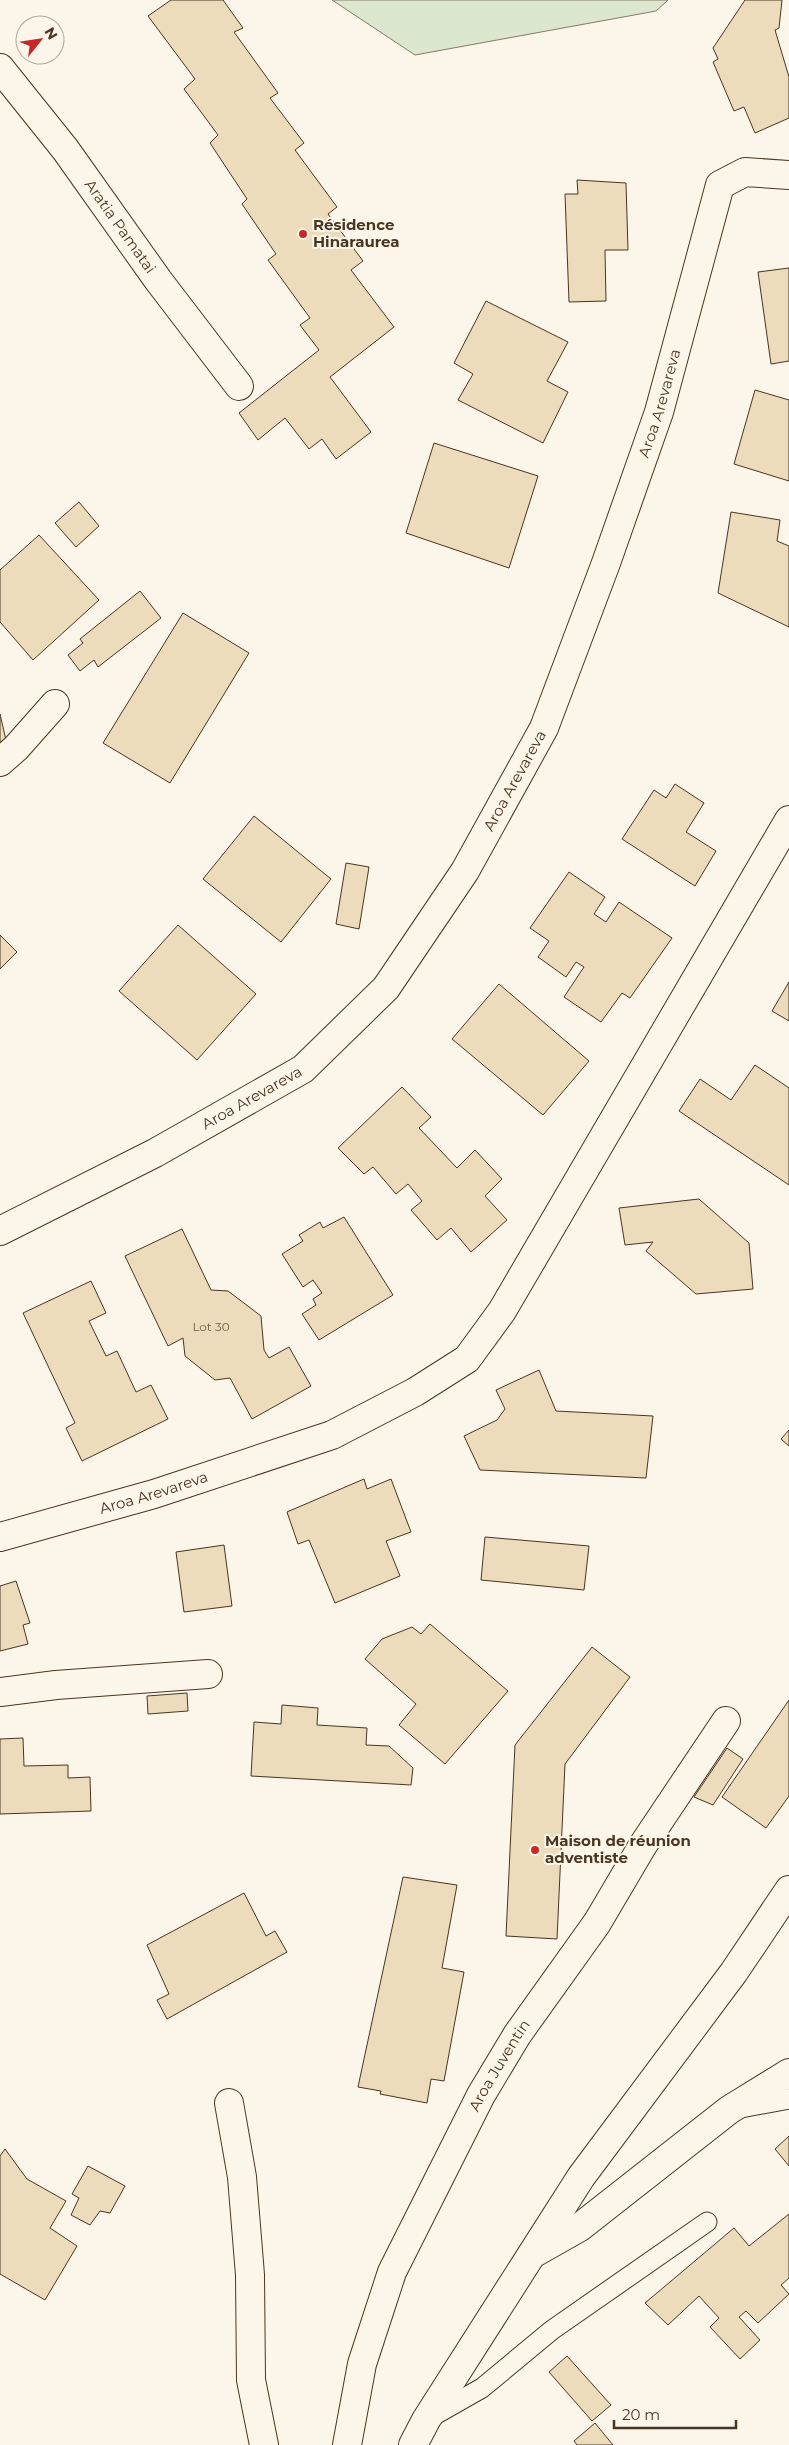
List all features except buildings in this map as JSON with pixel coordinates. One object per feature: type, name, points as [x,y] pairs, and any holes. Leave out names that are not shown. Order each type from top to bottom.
[{"type":"street","name":"Aratia Pamatai","points":[[0,68],[65,149],[158,280],[239,386]]},
{"type":"street","name":"Aroa Arevareva","points":[[0,1231],[155,1153],[303,1069],[386,988],[465,871],[544,728],[606,564],[659,412],[720,185],[745,172],[789,175]]},
{"type":"street","points":[[0,762],[16,748],[55,704]]},
{"type":"street","name":"Aroa Arevareva","points":[[0,1537],[154,1494],[332,1435],[415,1392],[467,1359],[502,1310],[789,820]]},
{"type":"street","points":[[0,1692],[56,1685],[208,1674]]},
{"type":"street","name":"Aroa Juventin","points":[[347,2445],[362,2364],[392,2272],[481,2095],[517,2035],[597,1923],[643,1845],[726,1721]]},
{"type":"street","points":[[412,2445],[581,2176],[734,1972],[789,1890]]},
{"type":"street","points":[[532,2254],[580,2227],[730,2110],[789,2073]]},
{"type":"street","points":[[229,2103],[242,2176],[250,2275],[251,2380],[264,2445]]},
{"type":"lane","points":[[730,2110],[789,2099]]},
{"type":"lane","points":[[426,2420],[482,2388],[552,2330],[707,2222]]},
{"type":"green space","points":[[332,0],[668,0],[656,11],[415,55]]},
{"type":"place","name":"Résidence Hinaraurea","points":[[303,234]]},
{"type":"place","name":"Maison de réunion adventiste","points":[[535,1850]]}]
